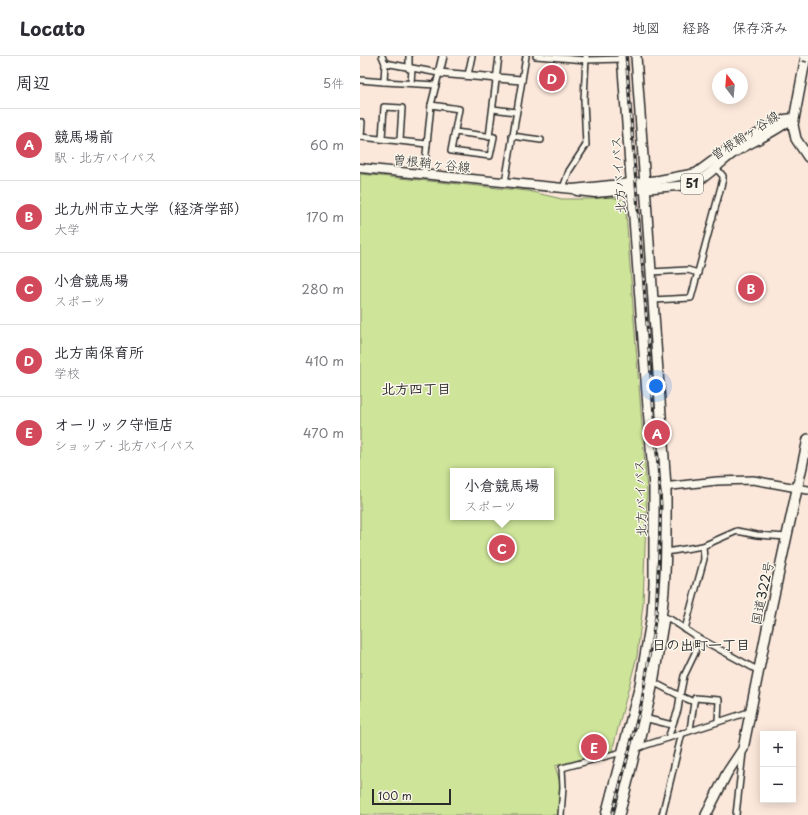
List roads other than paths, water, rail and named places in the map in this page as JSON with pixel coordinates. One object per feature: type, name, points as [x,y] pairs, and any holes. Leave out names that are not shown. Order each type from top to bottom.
[{"type":"highway","name":"北方バイパス","points":[[619,815],[639,748],[660,617],[666,552],[666,487],[636,56]]},
{"type":"highway","points":[[806,56],[793,118],[796,139],[808,157]]},
{"type":"highway","name":"北方バイパス","points":[[606,815],[640,685],[660,617],[654,584],[654,488],[622,58]]},
{"type":"highway","name":"国道322号","points":[[706,815],[727,773],[743,749],[749,712],[808,440]]},
{"type":"main road","name":"曽根鞘ヶ谷線","points":[[646,186],[696,173],[736,144],[785,119],[793,118]]},
{"type":"main road","name":"曽根鞘ヶ谷線","points":[[360,168],[573,189],[590,193],[632,186],[689,185],[700,180],[732,155],[784,126],[793,118]]},
{"type":"street","points":[[382,56],[385,63],[384,82]]},
{"type":"street","points":[[409,56],[411,83]]},
{"type":"street","points":[[424,174],[431,105],[443,56]]},
{"type":"street","points":[[468,75],[472,56]]},
{"type":"street","points":[[489,137],[499,56]]},
{"type":"street","points":[[505,183],[526,56]]},
{"type":"street","points":[[536,56],[622,58]]},
{"type":"street","points":[[563,188],[569,171],[586,145],[584,100],[586,58]]},
{"type":"street","points":[[385,63],[439,73],[521,80]]},
{"type":"street","points":[[360,80],[436,85]]},
{"type":"street","points":[[431,105],[459,108],[451,150],[490,156],[494,137],[455,132]]},
{"type":"street","points":[[382,138],[384,107],[402,108],[400,140]]},
{"type":"street","points":[[493,110],[516,112]]},
{"type":"street","points":[[360,122],[362,122],[361,137],[382,138],[427,144]]},
{"type":"street","points":[[512,136],[541,140]]},
{"type":"street","points":[[653,300],[691,298],[723,179],[723,176],[716,168]]},
{"type":"street","points":[[651,272],[688,270],[698,273]]},
{"type":"street","points":[[654,488],[717,481],[753,480],[808,490]]},
{"type":"street","points":[[666,552],[703,546],[738,531],[757,535],[787,537]]},
{"type":"street","points":[[685,629],[704,559],[703,546]]},
{"type":"street","points":[[639,748],[648,719],[655,683],[660,617],[685,629],[759,671]]},
{"type":"street","points":[[668,738],[678,710],[684,676],[695,653],[698,637]]},
{"type":"street","points":[[655,683],[694,702]]},
{"type":"street","points":[[690,730],[695,698],[719,700],[718,721]]},
{"type":"street","points":[[561,815],[564,787],[562,768],[639,748],[690,730],[749,712]]},
{"type":"street","points":[[648,719],[672,726]]},
{"type":"street","points":[[662,815],[682,733]]},
{"type":"street","points":[[736,815],[743,749]]},
{"type":"railway","points":[[612,815],[641,706],[656,615],[661,505],[626,56]]},
{"type":"place","name":"北方南保育所","points":[[552,78]]},
{"type":"place","name":"北九州市立大学（経済学部）","points":[[751,288]]},
{"type":"place","name":"競馬場前","points":[[657,433]]},
{"type":"place","name":"小倉競馬場","points":[[502,548]]},
{"type":"place","name":"オーリック守恒店","points":[[594,747]]},
{"type":"district","name":"北方四丁目","points":[[416,389]]},
{"type":"district","name":"日の出町一丁目","points":[[701,645]]}]
